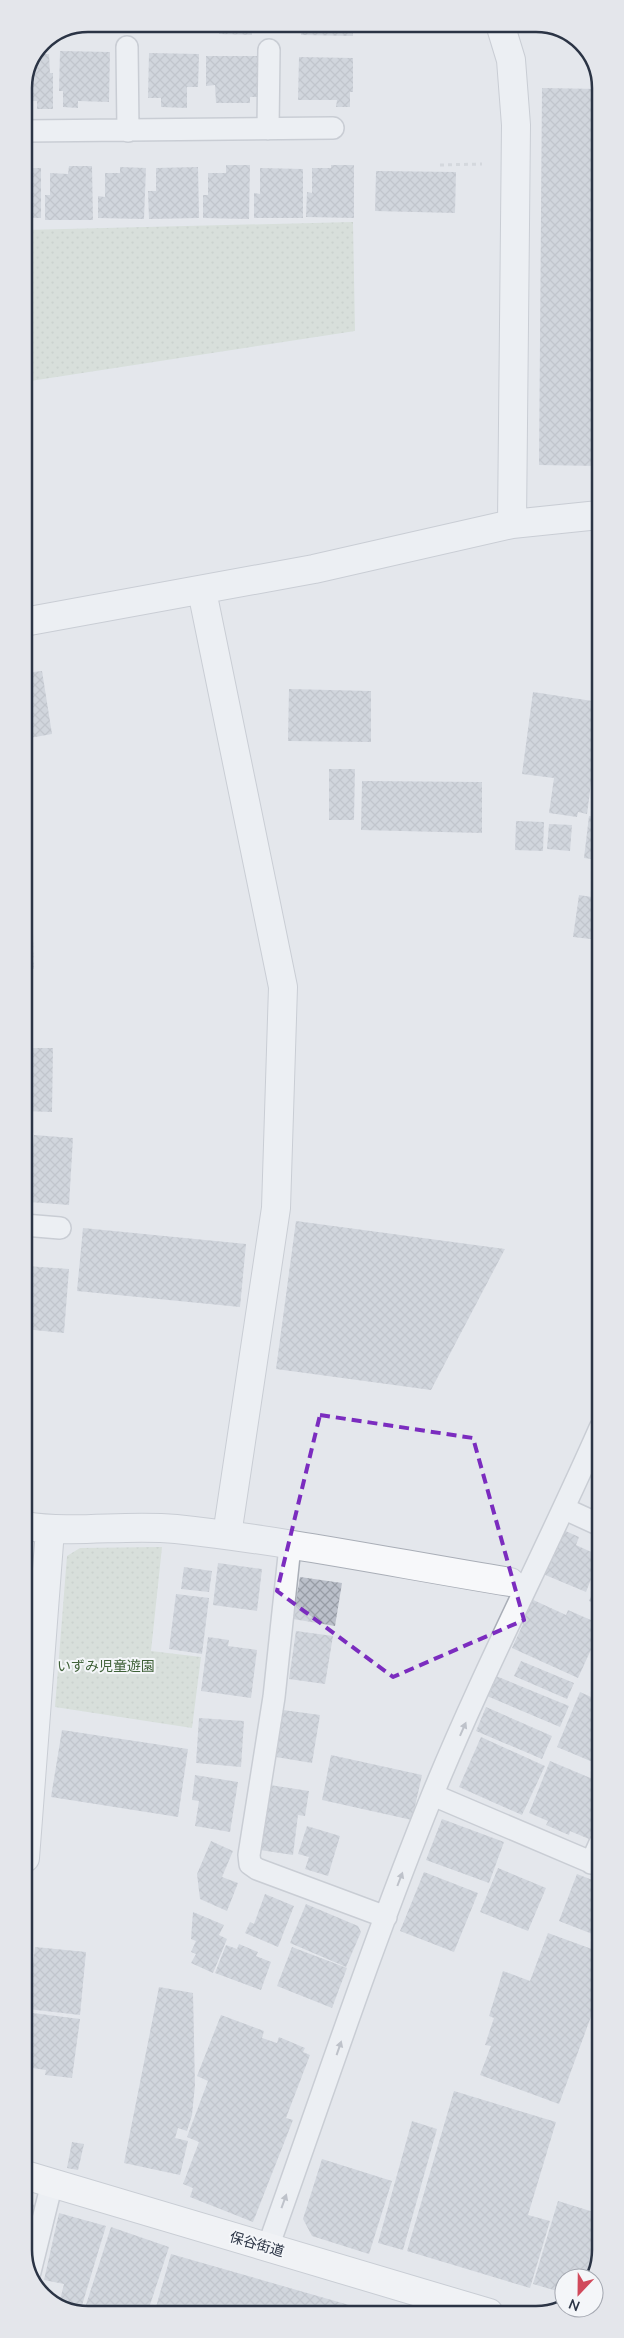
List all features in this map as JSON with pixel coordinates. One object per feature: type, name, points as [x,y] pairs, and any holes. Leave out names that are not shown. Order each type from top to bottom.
[{"type":"main road","name":"保谷街道","points":[[32,2177],[466,2306]]},
{"type":"street","points":[[503,33],[511,60],[516,125],[512,524]]},
{"type":"street","points":[[32,621],[314,569],[512,524],[592,516]]},
{"type":"street","points":[[202,591],[283,986],[276,1208],[227,1535]]},
{"type":"street","points":[[32,1666],[37,1528],[168,1528],[227,1535],[519,1583]]},
{"type":"lane","points":[[127,47],[128,130]]},
{"type":"lane","points":[[268,129],[269,50]]},
{"type":"lane","points":[[32,132],[333,128]]},
{"type":"lane","points":[[32,1226],[60,1228]]},
{"type":"lane","points":[[268,2247],[386,1917],[433,1795],[519,1583],[565,1509],[592,1447]]},
{"type":"lane","points":[[565,1509],[592,1521]]},
{"type":"lane","points":[[290,1546],[274,1697],[249,1855],[250,1864],[257,1869],[386,1917]]},
{"type":"lane","points":[[433,1795],[592,1863]]},
{"type":"lane","points":[[33,2258],[52,2183]]},
{"type":"path","points":[[440,164],[515,163]]},
{"type":"highlighted area","points":[[320,1415],[473,1438],[524,1620],[393,1677],[277,1591]]},
{"type":"green space","points":[[353,222],[355,331],[32,381],[32,230]]},
{"type":"green space","name":"いずみ児童遊園","points":[[162,1547],[151,1651],[201,1657],[192,1728],[55,1707],[67,1556],[80,1548]]},
{"type":"building","points":[[219,32],[252,32],[252,35],[219,34]]},
{"type":"building","points":[[301,32],[353,33],[353,36],[301,35]]},
{"type":"building","points":[[60,51],[110,52],[109,102],[78,101],[78,108],[63,107],[63,91],[59,91]]},
{"type":"building","points":[[149,53],[199,54],[198,87],[187,87],[187,108],[161,107],[161,98],[148,98]]},
{"type":"building","points":[[45,54],[49,54],[50,73],[53,73],[53,109],[37,109],[37,101],[32,101],[34,77],[42,57]]},
{"type":"building","points":[[206,56],[260,56],[260,97],[250,97],[250,103],[216,103],[215,85],[206,86]]},
{"type":"building","points":[[299,57],[353,58],[353,92],[350,92],[350,107],[336,107],[337,100],[298,100]]},
{"type":"building","points":[[542,88],[592,89],[592,466],[539,465]]},
{"type":"building","points":[[226,165],[250,165],[249,219],[203,218],[203,195],[208,195],[208,173],[226,173]]},
{"type":"building","points":[[331,165],[354,165],[354,218],[306,217],[307,192],[312,193],[312,168],[331,168]]},
{"type":"building","points":[[69,166],[92,166],[93,220],[45,220],[45,195],[50,195],[50,173],[68,174]]},
{"type":"building","points":[[120,167],[146,168],[144,219],[98,218],[98,196],[105,197],[105,173],[120,173]]},
{"type":"building","points":[[198,167],[199,218],[149,219],[148,191],[156,191],[156,168]]},
{"type":"building","points":[[32,168],[41,168],[41,218],[32,218]]},
{"type":"building","points":[[260,168],[303,169],[303,218],[254,218],[254,193],[260,194]]},
{"type":"building","points":[[376,171],[456,172],[455,213],[375,211]]},
{"type":"building","points":[[42,671],[52,734],[32,738],[32,672]]},
{"type":"building","points":[[289,689],[371,691],[371,742],[288,741]]},
{"type":"building","points":[[533,692],[592,701],[592,776],[587,814],[578,812],[577,817],[549,813],[554,778],[522,774]]},
{"type":"building","points":[[329,769],[355,769],[354,820],[329,820]]},
{"type":"building","points":[[362,781],[482,782],[482,833],[361,830]]},
{"type":"building","points":[[589,816],[592,816],[592,859],[584,858]]},
{"type":"building","points":[[516,821],[544,822],[543,851],[515,850]]},
{"type":"building","points":[[549,824],[572,825],[570,851],[547,849]]},
{"type":"building","points":[[579,895],[592,897],[592,939],[573,937]]},
{"type":"building","points":[[32,898],[34,969],[32,969]]},
{"type":"building","points":[[32,1048],[53,1048],[52,1112],[32,1111]]},
{"type":"building","points":[[34,1135],[73,1138],[69,1205],[32,1202]]},
{"type":"building","points":[[296,1221],[505,1249],[431,1390],[276,1369]]},
{"type":"building","points":[[83,1228],[246,1244],[240,1307],[77,1291]]},
{"type":"building","points":[[32,1266],[69,1269],[64,1333],[32,1330]]},
{"type":"building","points":[[561,1529],[579,1537],[576,1545],[592,1552],[592,1577],[586,1592],[543,1574]]},
{"type":"building","points":[[218,1563],[262,1569],[257,1611],[213,1605]]},
{"type":"building","points":[[184,1567],[212,1571],[209,1592],[181,1589]]},
{"type":"building","points":[[300,1577],[342,1583],[335,1626],[293,1619]]},
{"type":"building","points":[[176,1594],[209,1598],[202,1654],[169,1649]]},
{"type":"building","points":[[529,1598],[566,1615],[568,1610],[592,1620],[592,1647],[578,1678],[512,1648],[523,1624],[518,1623]]},
{"type":"building","points":[[296,1631],[333,1636],[325,1684],[289,1679]]},
{"type":"building","points":[[208,1637],[229,1640],[228,1646],[257,1650],[251,1698],[201,1691]]},
{"type":"building","points":[[521,1661],[574,1683],[567,1699],[514,1676]]},
{"type":"building","points":[[496,1676],[569,1706],[560,1727],[487,1696]]},
{"type":"building","points":[[580,1692],[592,1697],[592,1762],[557,1747]]},
{"type":"building","points":[[486,1707],[552,1736],[542,1759],[476,1731]]},
{"type":"building","points":[[283,1710],[320,1715],[312,1763],[276,1757]]},
{"type":"building","points":[[199,1718],[244,1721],[241,1767],[196,1763]]},
{"type":"building","points":[[62,1730],[188,1749],[178,1817],[51,1797]]},
{"type":"building","points":[[481,1737],[545,1766],[522,1815],[459,1787]]},
{"type":"building","points":[[331,1755],[422,1775],[412,1820],[322,1800]]},
{"type":"building","points":[[550,1761],[592,1779],[592,1832],[589,1839],[570,1831],[569,1835],[546,1825],[548,1821],[529,1813]]},
{"type":"building","points":[[195,1775],[238,1782],[230,1832],[195,1826],[199,1801],[192,1800]]},
{"type":"building","points":[[270,1785],[309,1791],[305,1816],[298,1815],[293,1855],[260,1850]]},
{"type":"building","points":[[442,1819],[504,1842],[489,1883],[426,1860]]},
{"type":"building","points":[[307,1826],[340,1836],[328,1876],[305,1869],[309,1857],[298,1854]]},
{"type":"building","points":[[211,1841],[233,1851],[222,1877],[238,1883],[227,1911],[200,1899],[197,1874]]},
{"type":"building","points":[[498,1868],[546,1888],[528,1931],[480,1912]]},
{"type":"building","points":[[424,1872],[478,1893],[454,1952],[400,1931]]},
{"type":"building","points":[[577,1874],[592,1880],[592,1934],[559,1921]]},
{"type":"building","points":[[265,1894],[294,1906],[278,1947],[245,1933],[250,1922],[254,1924]]},
{"type":"building","points":[[306,1904],[358,1926],[361,1932],[346,1967],[290,1943]]},
{"type":"building","points":[[193,1912],[224,1925],[219,1935],[227,1939],[213,1973],[191,1963],[196,1954],[191,1952],[196,1941],[191,1939]]},
{"type":"building","points":[[548,1933],[592,1949],[592,2014],[559,2104],[480,2075],[491,2046],[485,2045],[494,2018],[489,2016],[503,1971],[530,1981]]},
{"type":"building","points":[[239,1944],[258,1952],[256,1956],[271,1962],[261,1990],[215,1973],[226,1945],[237,1949]]},
{"type":"building","points":[[35,1947],[86,1952],[80,2015],[32,2009],[32,1974]]},
{"type":"building","points":[[292,1947],[347,1968],[332,2008],[277,1986]]},
{"type":"building","points":[[159,1987],[193,1993],[195,2085],[192,2115],[187,2131],[178,2128],[175,2138],[188,2141],[180,2175],[124,2163]]},
{"type":"building","points":[[32,2013],[80,2019],[72,2078],[45,2075],[46,2070],[32,2068]]},
{"type":"building","points":[[221,2015],[264,2031],[262,2038],[277,2043],[279,2037],[305,2048],[303,2052],[310,2055],[286,2118],[293,2120],[253,2222],[190,2197],[193,2188],[183,2184],[199,2142],[187,2137],[208,2081],[197,2076]]},
{"type":"building","points":[[454,2091],[556,2122],[528,2215],[550,2221],[530,2288],[407,2251]]},
{"type":"building","points":[[412,2121],[437,2129],[403,2250],[378,2243]]},
{"type":"building","points":[[72,2142],[84,2144],[78,2170],[67,2168]]},
{"type":"building","points":[[322,2159],[392,2181],[369,2254],[312,2236],[303,2219]]},
{"type":"building","points":[[558,2201],[592,2212],[592,2250],[589,2268],[554,2268],[554,2290],[533,2284]]},
{"type":"building","points":[[59,2213],[106,2226],[82,2305],[60,2298],[64,2284],[44,2280]]},
{"type":"building","points":[[111,2227],[169,2247],[150,2305],[86,2305]]},
{"type":"building","points":[[171,2254],[349,2305],[349,2306],[157,2305]]}]
